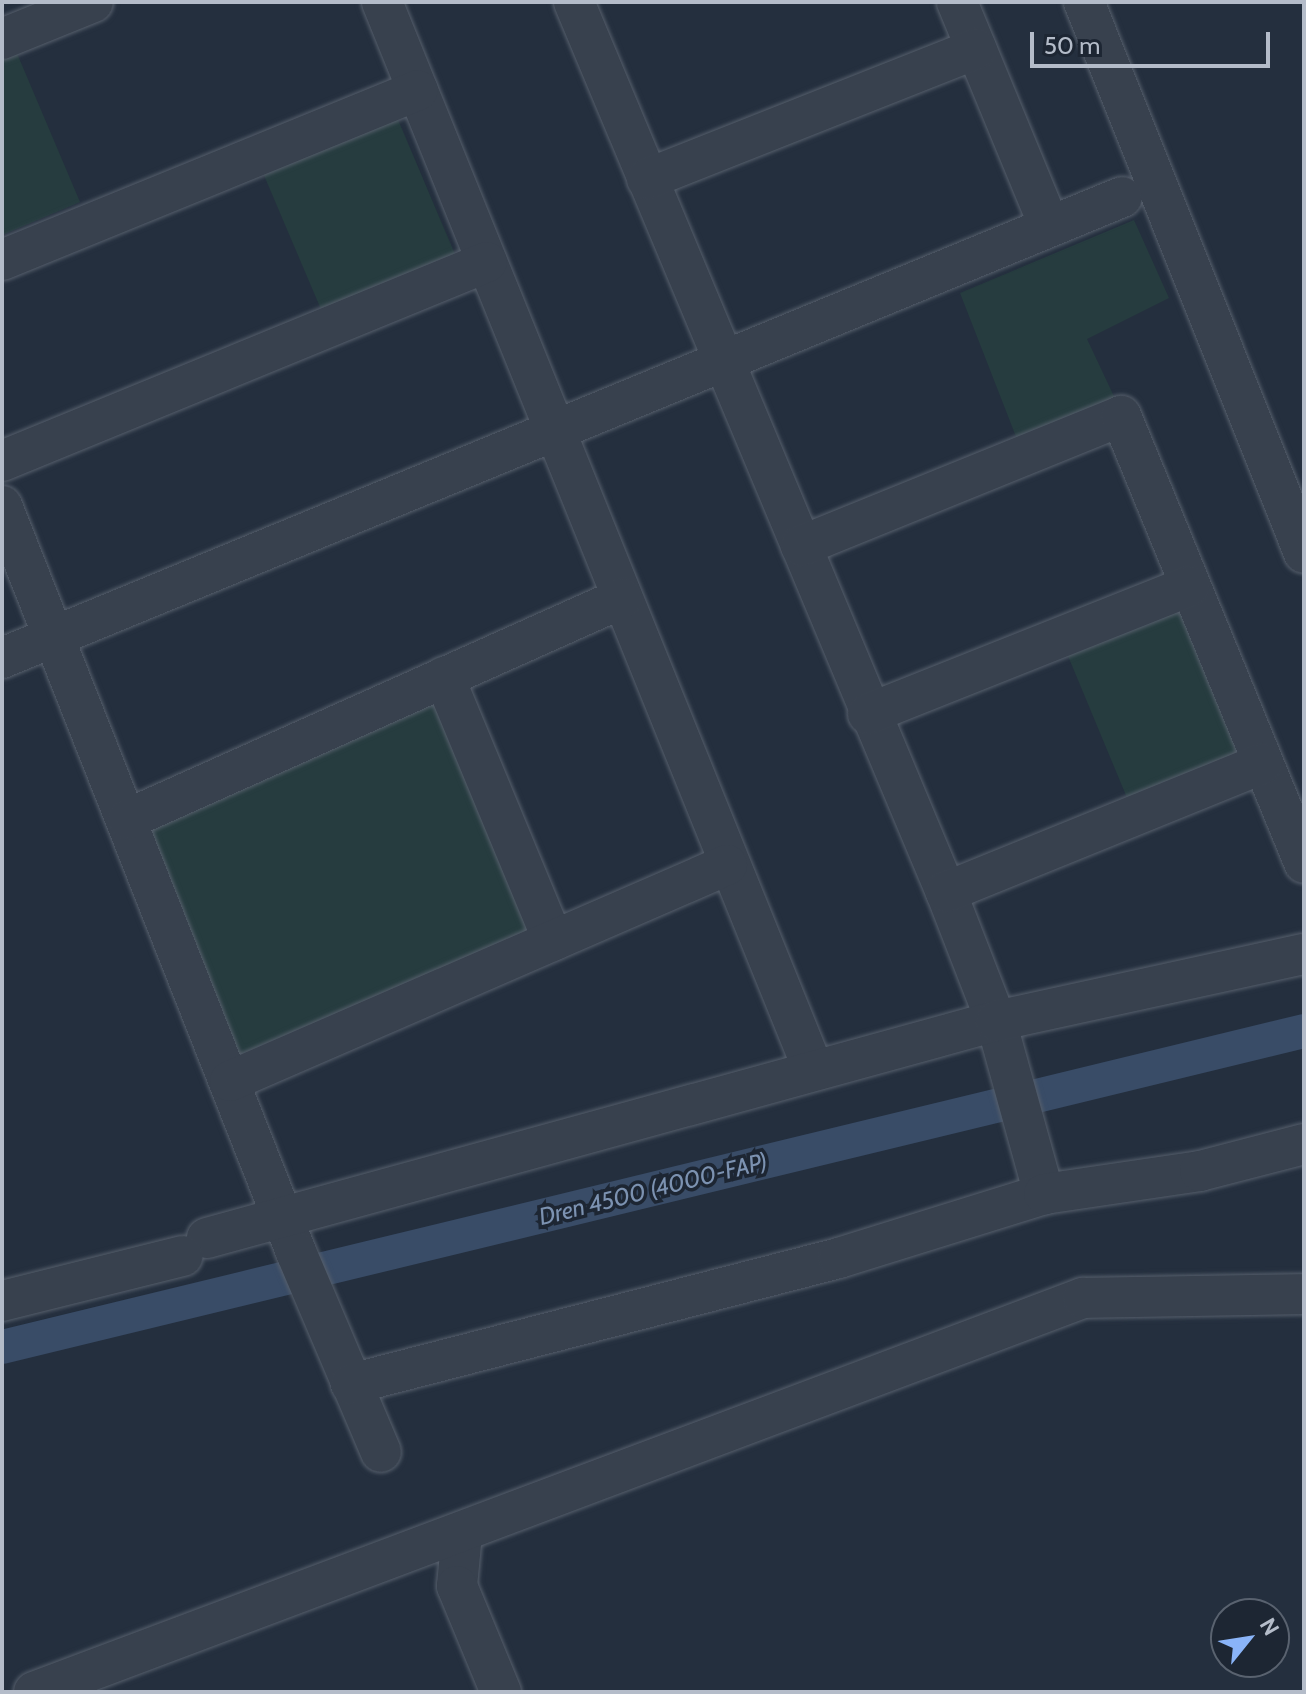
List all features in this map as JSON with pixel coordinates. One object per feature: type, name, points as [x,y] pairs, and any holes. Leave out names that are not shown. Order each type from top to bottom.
[{"type":"street","points":[[2,39],[93,2]]},
{"type":"street","points":[[382,2],[555,427],[727,865],[813,1069]]},
{"type":"street","points":[[957,2],[1049,225]]},
{"type":"street","points":[[1084,2],[1304,553]]},
{"type":"street","points":[[587,6],[647,179],[868,714],[946,892],[996,1021],[1044,1194]]},
{"type":"street","points":[[647,179],[976,49]]},
{"type":"street","points":[[2,260],[418,90]]},
{"type":"street","points":[[2,658],[723,357],[1122,197]]},
{"type":"street","points":[[2,461],[487,262]]},
{"type":"street","points":[[801,546],[1121,416],[1304,863]]},
{"type":"street","points":[[2,506],[56,635],[282,1216],[381,1452]]},
{"type":"street","points":[[868,714],[1189,586]]},
{"type":"street","points":[[128,819],[622,598]]},
{"type":"street","points":[[444,677],[553,940]]},
{"type":"street","points":[[946,892],[1262,764]]},
{"type":"street","points":[[230,1081],[727,865]]},
{"type":"street","points":[[2,1301],[194,1247],[282,1216],[813,1069],[996,1021],[1304,954]]},
{"type":"street","points":[[351,1384],[825,1262],[1044,1194],[1200,1171],[1304,1144]]},
{"type":"street","points":[[34,1692],[462,1533],[520,1506],[1083,1298],[1304,1294]]},
{"type":"street","points":[[462,1533],[457,1586],[501,1692]]},
{"type":"green space","points":[[16,51],[80,202],[2,235],[2,57]]},
{"type":"green space","points":[[393,108],[457,259],[324,316],[260,165]]},
{"type":"green space","points":[[1134,220],[1169,298],[1087,339],[1119,407],[1020,447],[960,293]]},
{"type":"green space","points":[[1178,612],[1186,613],[1243,752],[1130,805],[1068,656]]},
{"type":"green space","points":[[438,701],[535,929],[238,1055],[142,827]]},
{"type":"waterway","name":"Dren 4500 (4000-FAP)","points":[[2,1347],[1304,1031]]}]
